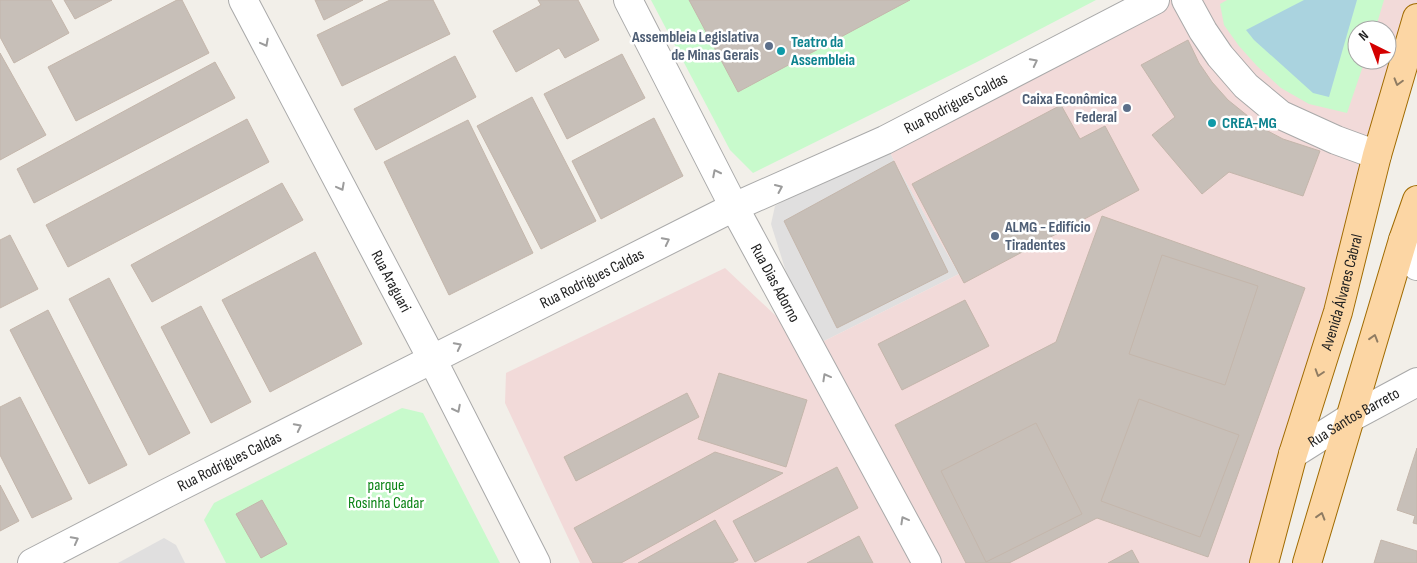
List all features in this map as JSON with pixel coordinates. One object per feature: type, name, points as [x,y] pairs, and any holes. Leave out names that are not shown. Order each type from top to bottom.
[{"type":"main road","name":"Avenida Álvares Cabral","points":[[1264,563],[1293,454],[1338,312],[1377,154],[1417,18]]},
{"type":"main road","points":[[1307,563],[1417,200]]},
{"type":"street","name":"Rua Araguari","points":[[243,0],[432,359],[536,563]]},
{"type":"street","name":"Rua Dias Adorno","points":[[628,0],[734,207],[927,563]]},
{"type":"street","name":"Rua Rodrigues Caldas","points":[[32,563],[167,492],[734,207],[885,140],[1154,0]]},
{"type":"street","points":[[1186,0],[1203,31],[1220,56],[1246,86],[1281,115],[1336,140],[1377,154]]},
{"type":"street","points":[[1404,240],[1417,266]]},
{"type":"street","name":"Rua Santos Barreto","points":[[1293,454],[1350,418],[1417,382]]},
{"type":"shaded area","points":[[1157,0],[1417,0],[1417,19],[1265,563],[580,563],[505,403],[506,373],[725,268],[810,348],[959,274],[894,161],[885,140]]},
{"type":"shaded area","points":[[885,140],[894,161],[959,274],[810,348],[771,224],[775,206]]},
{"type":"shaded area","points":[[164,538],[176,545],[185,563],[118,563]]},
{"type":"green space","points":[[651,0],[1096,0],[977,62],[753,173],[730,150]]},
{"type":"green space","points":[[1227,0],[1384,0],[1378,20],[1347,20],[1347,70],[1362,70],[1347,113],[1309,104],[1281,88],[1239,46],[1224,25],[1220,4]]},
{"type":"green space","name":"parque Rosinha Cadar","points":[[402,408],[423,413],[500,563],[226,563],[204,520],[214,503]]},
{"type":"water","points":[[1304,0],[1357,0],[1351,20],[1347,20],[1347,35],[1329,97],[1313,93],[1254,40],[1246,30]]},
{"type":"building","points":[[0,0],[51,0],[69,33],[14,63],[0,37]]},
{"type":"building","points":[[64,0],[112,0],[75,19]]},
{"type":"building","points":[[177,0],[182,0],[209,53],[76,121],[48,67]]},
{"type":"building","points":[[315,0],[363,0],[324,20]]},
{"type":"building","points":[[390,0],[433,0],[450,34],[342,86],[317,35]]},
{"type":"building","points":[[538,0],[578,0],[599,40],[565,58],[559,48],[516,72],[493,31],[541,5]]},
{"type":"building","name":"Assembleia Legislativa de Minas Gerais","points":[[689,0],[910,0],[738,92]]},
{"type":"building","name":"CREA-MG","points":[[1188,40],[1199,63],[1228,100],[1264,129],[1283,139],[1320,151],[1303,196],[1229,172],[1202,194],[1152,135],[1175,117],[1141,65]]},
{"type":"building","points":[[0,53],[46,135],[0,160]]},
{"type":"building","points":[[622,54],[645,98],[567,139],[544,94]]},
{"type":"building","points":[[455,56],[476,97],[376,150],[354,109]]},
{"type":"building","points":[[215,62],[235,98],[34,203],[17,169]]},
{"type":"building","points":[[532,97],[596,221],[541,249],[477,126]]},
{"type":"building","name":"ALMG - Edifício Tiradentes","points":[[1061,105],[1080,139],[1105,126],[1139,190],[964,283],[912,184]]},
{"type":"building","points":[[654,118],[683,176],[601,219],[572,161]]},
{"type":"building","points":[[247,119],[269,162],[68,267],[46,225]]},
{"type":"building","points":[[468,120],[533,253],[449,295],[384,162]]},
{"type":"building","points":[[894,161],[948,272],[837,328],[784,221]]},
{"type":"building","points":[[282,183],[303,220],[152,302],[131,265]]},
{"type":"building","points":[[1102,216],[1305,288],[1208,557],[1097,518],[1009,563],[966,563],[895,425],[1056,342]]},
{"type":"building","points":[[10,235],[38,289],[0,308],[0,240]]},
{"type":"building","points":[[315,252],[362,344],[270,392],[222,300]]},
{"type":"building","points":[[1162,255],[1258,286],[1225,385],[1129,354]]},
{"type":"building","points":[[109,278],[190,433],[149,455],[69,299]]},
{"type":"building","points":[[965,300],[989,346],[902,390],[878,344]]},
{"type":"building","points":[[201,306],[251,402],[211,423],[161,327]]},
{"type":"building","points":[[48,310],[127,465],[89,484],[10,330]]},
{"type":"building","points":[[719,373],[807,400],[786,467],[698,439]]},
{"type":"building","points":[[687,393],[699,417],[576,481],[564,457]]},
{"type":"building","points":[[20,397],[72,499],[32,518],[0,455],[0,407]]},
{"type":"building","points":[[1139,399],[1239,435],[1200,537],[1101,501]]},
{"type":"building","points":[[1036,423],[1082,514],[986,562],[941,471]]},
{"type":"building","points":[[1417,448],[1417,524],[1413,523],[1415,516],[1397,510]]},
{"type":"building","points":[[715,452],[783,473],[621,563],[593,563],[574,528]]},
{"type":"building","points":[[837,467],[858,508],[755,562],[733,521]]},
{"type":"building","points":[[0,485],[19,521],[0,531]]},
{"type":"building","points":[[262,500],[287,544],[261,558],[236,514]]},
{"type":"building","points":[[715,520],[738,560],[732,563],[638,563]]},
{"type":"building","points":[[859,536],[873,563],[807,563]]},
{"type":"building","points":[[1381,540],[1417,551],[1417,563],[1374,563]]},
{"type":"building","points":[[1132,550],[1139,563],[1108,563]]},
{"type":"place","name":"Assembleia Legislativa de Minas Gerais","points":[[769,46]]},
{"type":"place","name":"Teatro da Assembleia","points":[[781,51]]},
{"type":"place","name":"Caixa Econômica Federal","points":[[1127,108]]},
{"type":"place","name":"CREA-MG","points":[[1212,123]]},
{"type":"place","name":"ALMG - Edifício Tiradentes","points":[[995,236]]}]
